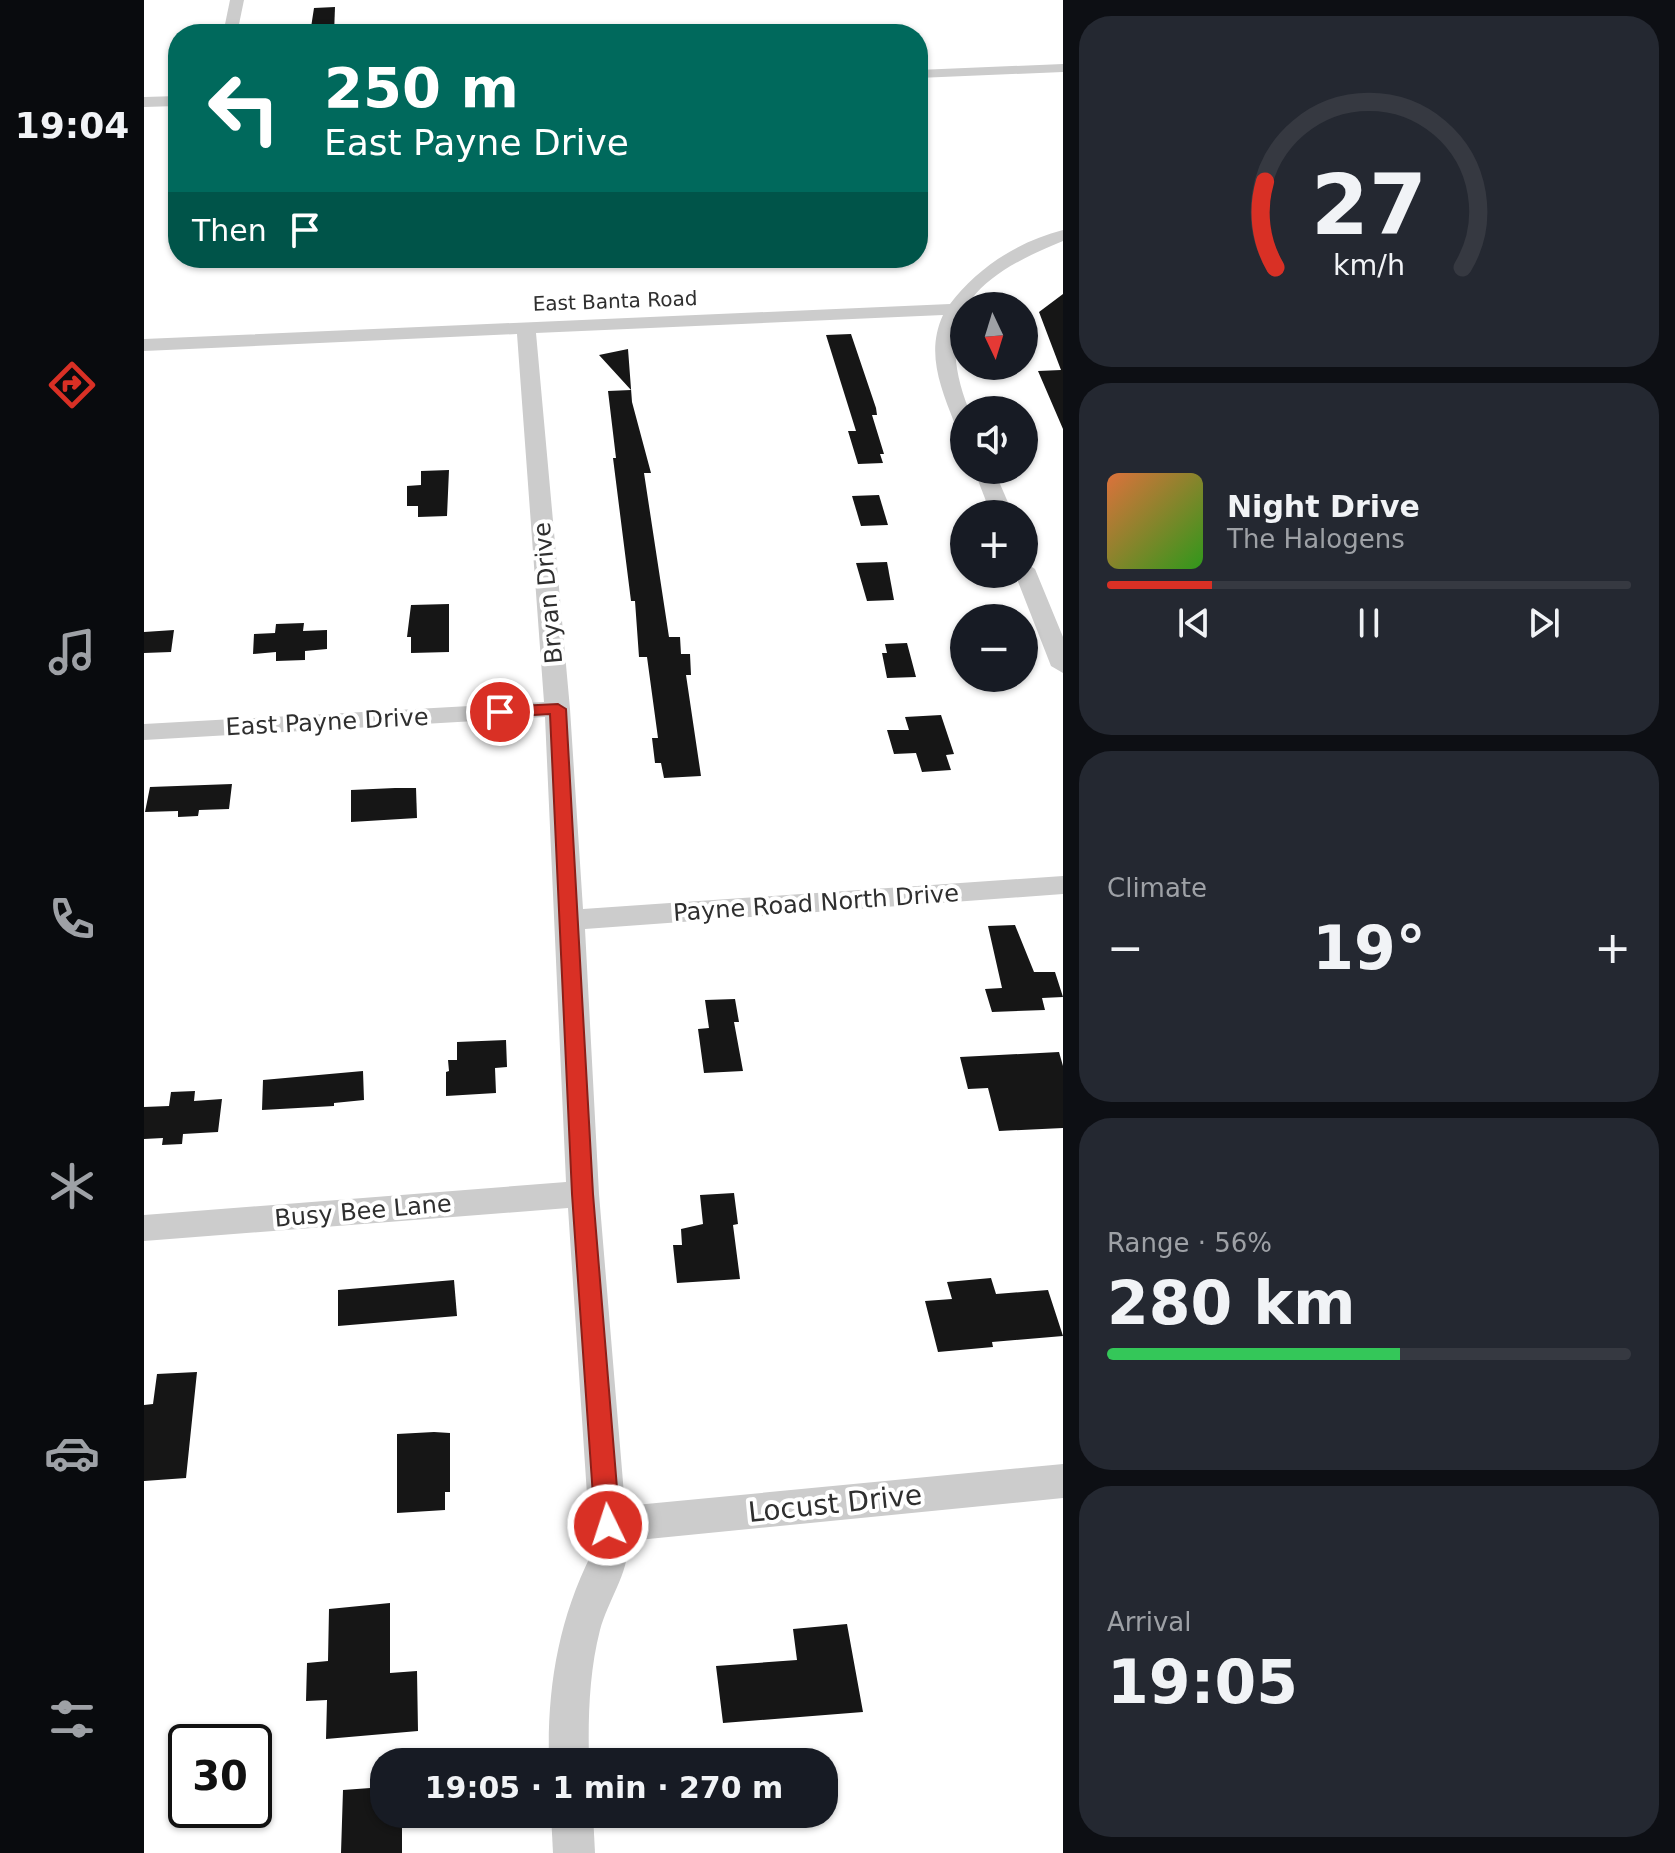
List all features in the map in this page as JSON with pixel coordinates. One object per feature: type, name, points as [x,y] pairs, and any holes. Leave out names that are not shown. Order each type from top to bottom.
[{"type":"street","points":[[232,24],[237,0]]},
{"type":"street","points":[[928,74],[1063,68]]},
{"type":"street","points":[[144,102],[168,101]]},
{"type":"street","points":[[972,292],[996,268],[1063,235]]},
{"type":"street","name":"East Banta Road","points":[[144,345],[950,309]]},
{"type":"street","points":[[950,322],[943,339],[942,363],[954,396]]},
{"type":"street","name":"Bryan Drive","points":[[526,327],[558,709],[583,1194],[610,1557],[584,1615],[570,1680],[569,1748]]},
{"type":"street","points":[[1032,588],[1063,666]]},
{"type":"street","name":"East Payne Drive","points":[[144,732],[558,709]]},
{"type":"street","name":"Payne Road North Drive","points":[[569,920],[1063,885]]},
{"type":"street","name":"Busy Bee Lane","points":[[144,1228],[583,1194]]},
{"type":"street","name":"Locust Drive","points":[[608,1525],[1063,1481]]},
{"type":"street","points":[[573,1828],[574,1853]]},
{"type":"building","points":[[335,7],[334,24],[312,24],[314,8]]},
{"type":"building","points":[[1063,294],[1063,429],[1038,371],[1061,370],[1039,312]]},
{"type":"building","points":[[851,334],[876,408],[877,415],[872,415],[884,454],[880,454],[883,463],[858,464],[848,431],[856,431],[826,335]]},
{"type":"building","points":[[628,349],[632,402],[651,473],[644,473],[669,637],[680,637],[681,654],[690,654],[691,675],[686,675],[701,776],[664,778],[661,763],[655,763],[652,738],[658,738],[647,657],[639,657],[635,601],[631,601],[613,458],[616,458],[608,391],[631,390],[599,355]]},
{"type":"building","points":[[449,470],[447,516],[418,517],[418,506],[407,506],[407,486],[421,485],[421,471]]},
{"type":"building","points":[[879,495],[888,525],[861,526],[852,496]]},
{"type":"building","points":[[887,562],[894,600],[867,601],[856,563]]},
{"type":"building","points":[[449,604],[449,652],[411,653],[411,637],[407,637],[411,605]]},
{"type":"building","points":[[304,623],[303,631],[327,630],[327,649],[305,651],[305,660],[276,661],[276,652],[253,654],[254,634],[275,633],[276,624]]},
{"type":"building","points":[[174,630],[171,652],[144,653],[144,632]]},
{"type":"building","points":[[907,643],[916,677],[887,678],[882,653],[887,653],[885,644]]},
{"type":"building","points":[[941,715],[954,754],[946,755],[951,770],[922,772],[916,753],[894,754],[887,730],[909,730],[905,717]]},
{"type":"building","points":[[232,784],[229,809],[199,810],[198,816],[178,817],[178,811],[145,812],[150,787]]},
{"type":"building","points":[[416,788],[417,818],[351,822],[351,790]]},
{"type":"building","points":[[1015,925],[1034,972],[1055,972],[1063,997],[1042,998],[1045,1010],[992,1012],[985,989],[1002,988],[988,926]]},
{"type":"building","points":[[735,999],[739,1022],[734,1022],[743,1071],[704,1073],[698,1029],[709,1028],[705,1000]]},
{"type":"building","points":[[506,1040],[507,1067],[495,1068],[496,1093],[446,1096],[448,1060],[457,1060],[457,1042]]},
{"type":"building","points":[[1059,1052],[1063,1066],[1063,1128],[999,1131],[988,1088],[968,1089],[960,1057]]},
{"type":"building","points":[[363,1071],[364,1100],[334,1103],[334,1106],[262,1110],[263,1080]]},
{"type":"building","points":[[195,1091],[194,1101],[222,1099],[218,1132],[183,1134],[182,1144],[162,1145],[163,1138],[144,1139],[144,1107],[169,1106],[171,1092]]},
{"type":"building","points":[[734,1193],[738,1224],[733,1225],[740,1279],[677,1283],[673,1245],[682,1245],[681,1229],[703,1224],[700,1195]]},
{"type":"building","points":[[991,1278],[996,1294],[1048,1290],[1063,1336],[992,1342],[993,1347],[938,1352],[925,1301],[952,1299],[947,1282]]},
{"type":"building","points":[[454,1280],[457,1316],[338,1326],[338,1290]]},
{"type":"building","points":[[197,1372],[186,1478],[144,1481],[144,1405],[153,1404],[157,1374]]},
{"type":"building","points":[[450,1433],[450,1492],[445,1492],[445,1510],[397,1513],[397,1434]]},
{"type":"building","points":[[390,1603],[390,1673],[417,1671],[418,1731],[326,1739],[327,1700],[306,1701],[307,1663],[328,1661],[329,1609]]},
{"type":"building","points":[[847,1624],[863,1712],[723,1723],[716,1666],[797,1660],[793,1629]]},
{"type":"building","points":[[370,1788],[370,1828],[402,1828],[402,1853],[341,1853],[343,1790]]},
{"type":"route","points":[[500,712],[558,709],[583,1194],[608,1525]]}]
